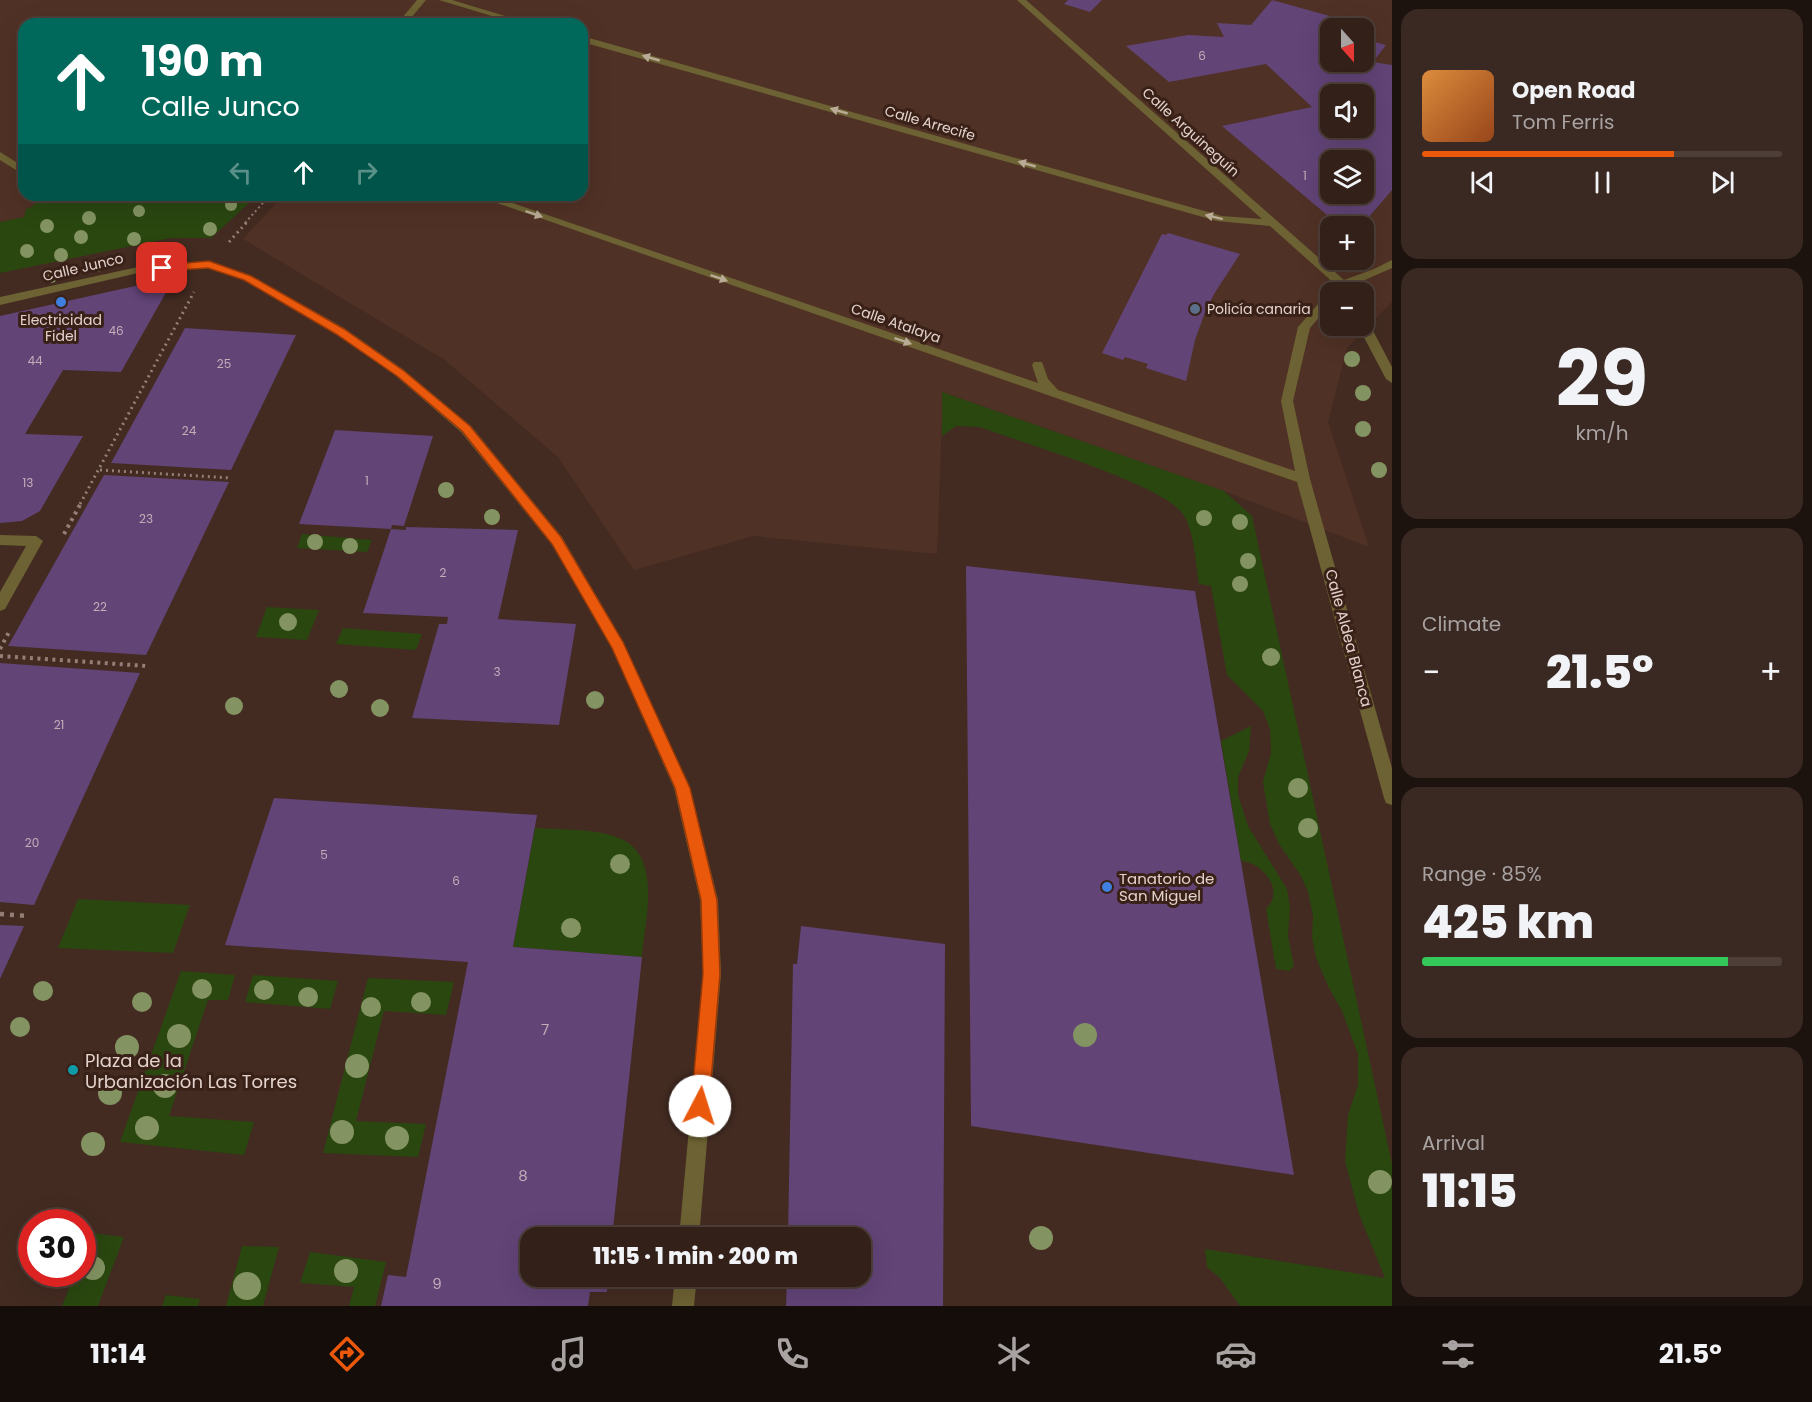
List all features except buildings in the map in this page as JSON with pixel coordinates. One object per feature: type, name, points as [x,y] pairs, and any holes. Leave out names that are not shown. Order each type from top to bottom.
[{"type":"street","points":[[406,18],[422,0]]},
{"type":"street","points":[[443,0],[507,18]]},
{"type":"street","name":"Calle Arguineguín","points":[[1021,0],[1272,223],[1333,282]]},
{"type":"street","name":"Calle Arrecife","points":[[588,41],[1221,219],[1272,223]]},
{"type":"street","points":[[0,155],[18,168]]},
{"type":"street","name":"Calle Atalaya","points":[[496,201],[1304,479]]},
{"type":"street","points":[[1358,282],[1384,270],[1392,262]]},
{"type":"street","points":[[209,265],[248,278],[340,331],[400,373],[466,429],[557,540],[618,646],[682,788],[709,900],[712,974],[690,1227]]},
{"type":"street","name":"Calle Junco","points":[[0,301],[138,270],[209,265]]},
{"type":"street","name":"Calle Aldea Blanca","points":[[1320,309],[1304,327],[1287,401],[1304,479],[1392,798]]},
{"type":"street","points":[[1370,336],[1392,379]]},
{"type":"street","points":[[1038,365],[1042,380],[1054,393]]},
{"type":"street","points":[[0,540],[36,541],[0,605]]},
{"type":"street","points":[[683,1306],[685,1287]]},
{"type":"path","points":[[61,540],[209,265],[265,201]]},
{"type":"path","points":[[100,470],[231,478]]},
{"type":"path","points":[[0,649],[11,629]]},
{"type":"path","points":[[0,656],[147,666]]},
{"type":"path","points":[[0,914],[30,916]]},
{"type":"shaded area","points":[[0,0],[1392,0],[1392,302],[1374,320],[1374,282],[1320,282],[1320,336],[1359,336],[1347,348],[1328,422],[1369,547],[1224,491],[943,392],[937,554],[753,536],[634,570],[558,457],[445,360],[243,239],[278,201],[588,201],[588,18],[18,18],[18,201],[45,201],[36,202],[24,217],[0,222]]},
{"type":"green space","points":[[251,201],[211,238],[171,238],[0,273],[0,222],[24,217],[26,209],[32,207],[36,202]]},
{"type":"green space","points":[[942,392],[1224,491],[1252,516],[1392,1164],[1392,1306],[1240,1306],[1220,1278],[1207,1267],[1205,1249],[1385,1278],[1359,1214],[1345,1161],[1348,1115],[1358,1085],[1358,1054],[1342,1011],[1316,958],[1312,937],[1313,916],[1308,892],[1301,876],[1279,844],[1270,824],[1263,782],[1271,753],[1270,729],[1263,711],[1227,675],[1211,586],[1199,584],[1192,538],[1186,520],[1182,513],[1169,502],[1148,489],[1056,453],[980,427],[956,426],[942,436]]},
{"type":"green space","points":[[302,534],[372,540],[367,552],[297,548]]},
{"type":"green space","points":[[267,607],[319,610],[307,640],[256,637]]},
{"type":"green space","points":[[343,628],[422,634],[416,650],[336,644]]},
{"type":"green space","points":[[1251,726],[1249,751],[1238,777],[1238,795],[1248,826],[1287,889],[1290,908],[1288,936],[1294,966],[1289,971],[1276,969],[1266,909],[1271,902],[1273,886],[1264,872],[1241,861],[1221,741]]},
{"type":"green space","points":[[535,828],[600,832],[619,838],[633,847],[642,859],[648,890],[642,957],[513,947]]},
{"type":"green space","points":[[78,899],[190,905],[173,953],[58,948]]},
{"type":"green space","points":[[181,971],[235,975],[228,1000],[208,1000],[169,1116],[254,1122],[244,1155],[120,1142]]},
{"type":"green space","points":[[253,975],[338,981],[330,1009],[245,1002]]},
{"type":"green space","points":[[368,978],[454,982],[446,1015],[384,1011],[356,1121],[426,1124],[418,1157],[323,1153]]},
{"type":"green space","points":[[96,1234],[124,1237],[98,1306],[62,1306],[70,1287],[96,1287]]},
{"type":"green space","points":[[242,1246],[279,1247],[263,1306],[226,1306]]},
{"type":"green space","points":[[310,1252],[386,1262],[375,1306],[349,1306],[354,1287],[300,1283]]},
{"type":"green space","points":[[166,1295],[200,1299],[198,1306],[162,1306]]},
{"type":"place","name":"Electricidad Fidel","points":[[61,302]]},
{"type":"place","name":"Policía canaria","points":[[1195,309]]},
{"type":"place","name":"Tanatorio de San Miguel","points":[[1107,887]]},
{"type":"place","name":"Plaza de la Urbanización Las Torres","points":[[73,1070]]},
{"type":"route","points":[[162,268],[209,265],[248,278],[340,331],[400,373],[466,429],[557,540],[618,646],[682,788],[709,900],[712,974],[700,1106]]}]
